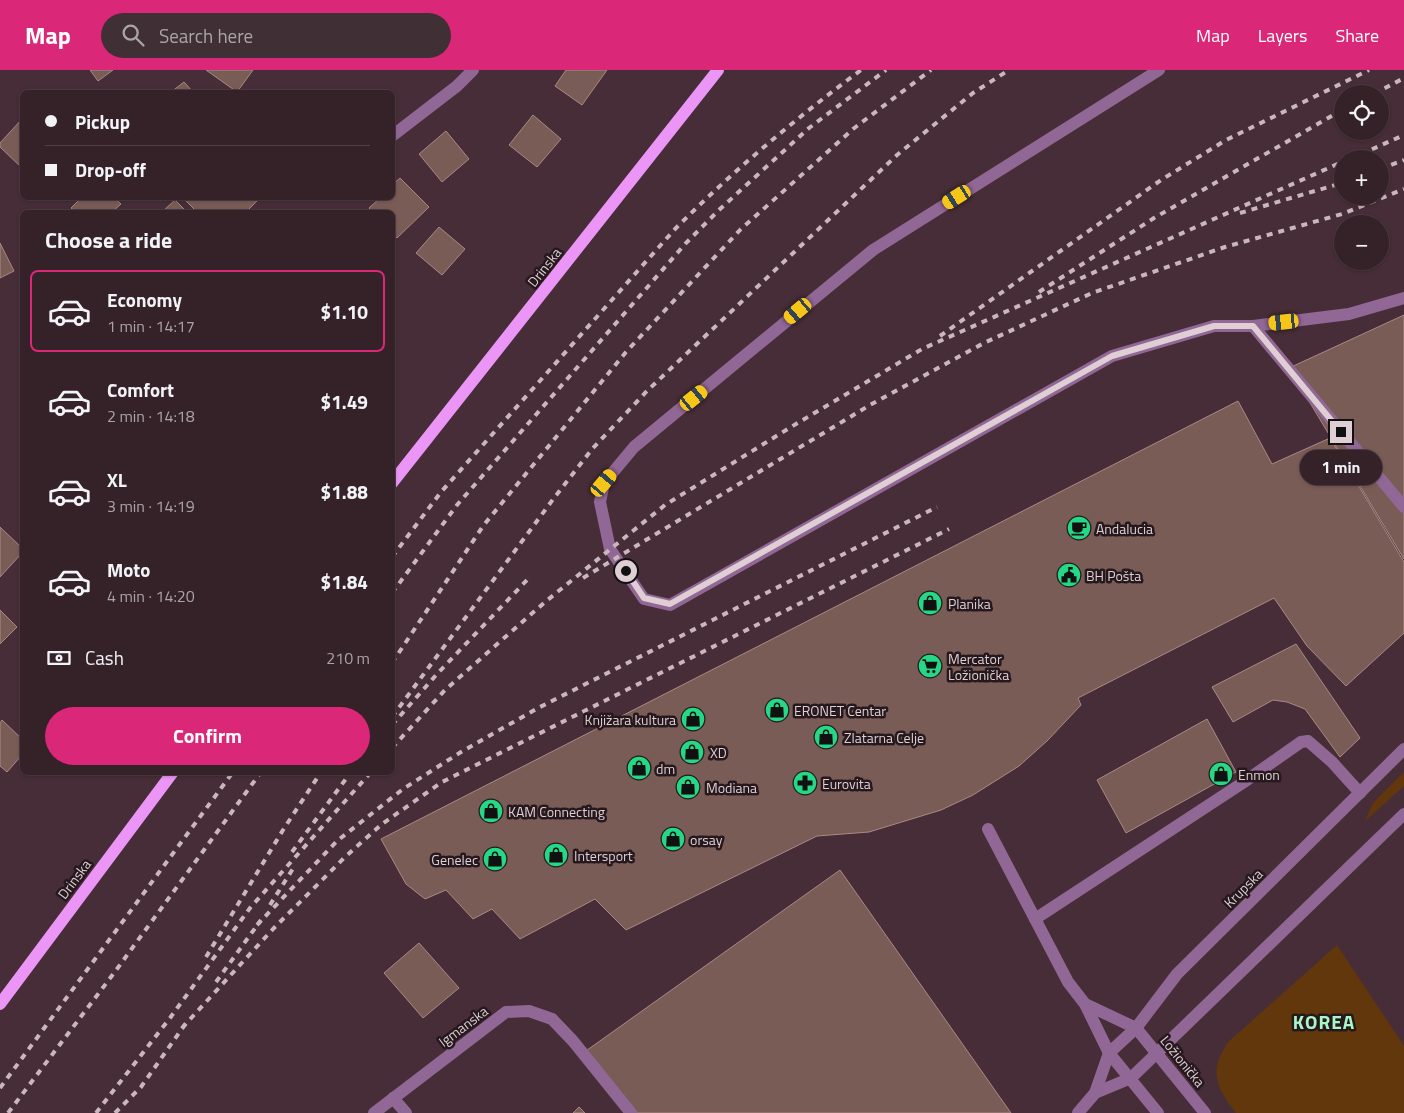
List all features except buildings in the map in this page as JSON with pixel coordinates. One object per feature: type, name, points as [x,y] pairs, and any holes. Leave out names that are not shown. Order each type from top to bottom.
[{"type":"main road","name":"Drinska","points":[[395,479],[718,70]]},
{"type":"main road","name":"Drinska","points":[[0,1004],[171,775]]},
{"type":"street","points":[[395,134],[457,86],[473,70]]},
{"type":"street","points":[[1159,70],[873,250],[634,447],[604,483],[600,502],[610,549],[644,598],[670,604],[1112,356],[1214,326],[1253,326],[1349,314],[1404,298]]},
{"type":"street","points":[[1253,326],[1404,507]]},
{"type":"street","points":[[1035,919],[1244,782],[1301,742],[1308,741],[1332,762],[1360,793]]},
{"type":"street","name":"Krupska","points":[[1109,1054],[1136,1028],[1177,974],[1404,749]]},
{"type":"street","points":[[1095,1094],[1131,1078],[1404,814]]},
{"type":"street","points":[[988,829],[1068,982],[1085,1004],[1109,1054],[1131,1078],[1158,1113]]},
{"type":"street","points":[[1085,1004],[1136,1028]]},
{"type":"street","name":"Igmanska","points":[[374,1113],[506,1012],[529,1012],[552,1019],[573,1041],[631,1113]]},
{"type":"street","name":"Ložionička","points":[[1136,1028],[1205,1113]]},
{"type":"street","points":[[1078,1113],[1095,1094],[1109,1054]]},
{"type":"street","points":[[393,1098],[406,1113]]},
{"type":"shaded area","points":[[1404,772],[1404,786],[1365,821],[1373,803]]},
{"type":"shaded area","points":[[1337,945],[1404,1046],[1404,1113],[1236,1113],[1225,1097],[1217,1079],[1218,1063],[1227,1043]]},
{"type":"railway","points":[[395,553],[441,492],[675,229],[765,146],[861,70]]},
{"type":"railway","points":[[395,589],[457,505],[686,243],[720,209],[809,128],[886,70]]},
{"type":"railway","points":[[395,658],[483,526],[626,352],[740,230],[853,129],[931,70]]},
{"type":"railway","points":[[395,713],[593,448],[647,391],[897,155],[973,93],[1009,70]]},
{"type":"railway","points":[[940,336],[1161,180],[1226,140],[1369,70]]},
{"type":"railway","points":[[1389,86],[1404,78]]},
{"type":"railway","points":[[1039,292],[1154,218],[1334,115]]},
{"type":"railway","points":[[1370,150],[1404,135]]},
{"type":"railway","points":[[1389,166],[1404,160]]},
{"type":"railway","points":[[395,745],[445,690],[545,602],[665,505],[791,427],[922,349],[1334,166]]},
{"type":"railway","points":[[1240,213],[1334,185]]},
{"type":"railway","points":[[583,578],[870,405],[984,343],[1092,293],[1225,247],[1342,214],[1404,189]]},
{"type":"railway","points":[[257,925],[337,841],[403,789],[461,752],[538,708],[937,507]]},
{"type":"railway","points":[[182,1028],[273,929],[344,858],[382,824],[442,782],[949,529]]},
{"type":"railway","points":[[395,722],[437,674],[527,580]]},
{"type":"railway","points":[[0,1088],[231,775]]},
{"type":"railway","points":[[8,1113],[114,973],[259,775]]},
{"type":"railway","points":[[206,957],[283,830],[319,775]]},
{"type":"railway","points":[[292,852],[349,775]]},
{"type":"railway","points":[[96,1113],[170,1018],[250,908],[368,775]]},
{"type":"railway","points":[[270,905],[294,867]]},
{"type":"railway","points":[[216,982],[261,920]]},
{"type":"railway","points":[[115,1113],[141,1087],[186,1023]]},
{"type":"place","name":"Andalucia","points":[[1079,528]]},
{"type":"place","name":"BH Pošta","points":[[1069,575]]},
{"type":"place","name":"Planika","points":[[930,603]]},
{"type":"place","name":"Mercator Ložionička","points":[[930,666]]},
{"type":"place","name":"ERONET Centar","points":[[777,710]]},
{"type":"place","name":"Knjižara kultura","points":[[693,719]]},
{"type":"place","name":"Zlatarna Celje","points":[[826,737]]},
{"type":"place","name":"XD","points":[[692,752]]},
{"type":"place","name":"dm","points":[[639,768]]},
{"type":"place","name":"Enmon","points":[[1221,774]]},
{"type":"place","name":"Eurovita","points":[[805,783]]},
{"type":"place","name":"Modiana","points":[[688,787]]},
{"type":"place","name":"KAM Connecting","points":[[491,811]]},
{"type":"place","name":"orsay","points":[[673,839]]},
{"type":"place","name":"Intersport","points":[[556,855]]},
{"type":"place","name":"Genelec","points":[[495,859]]},
{"type":"district","name":"KOREA","points":[[1324,1021]]},
{"type":"route","points":[[626,571],[644,598],[670,604],[1112,356],[1214,326],[1253,326],[1341,432]]}]
